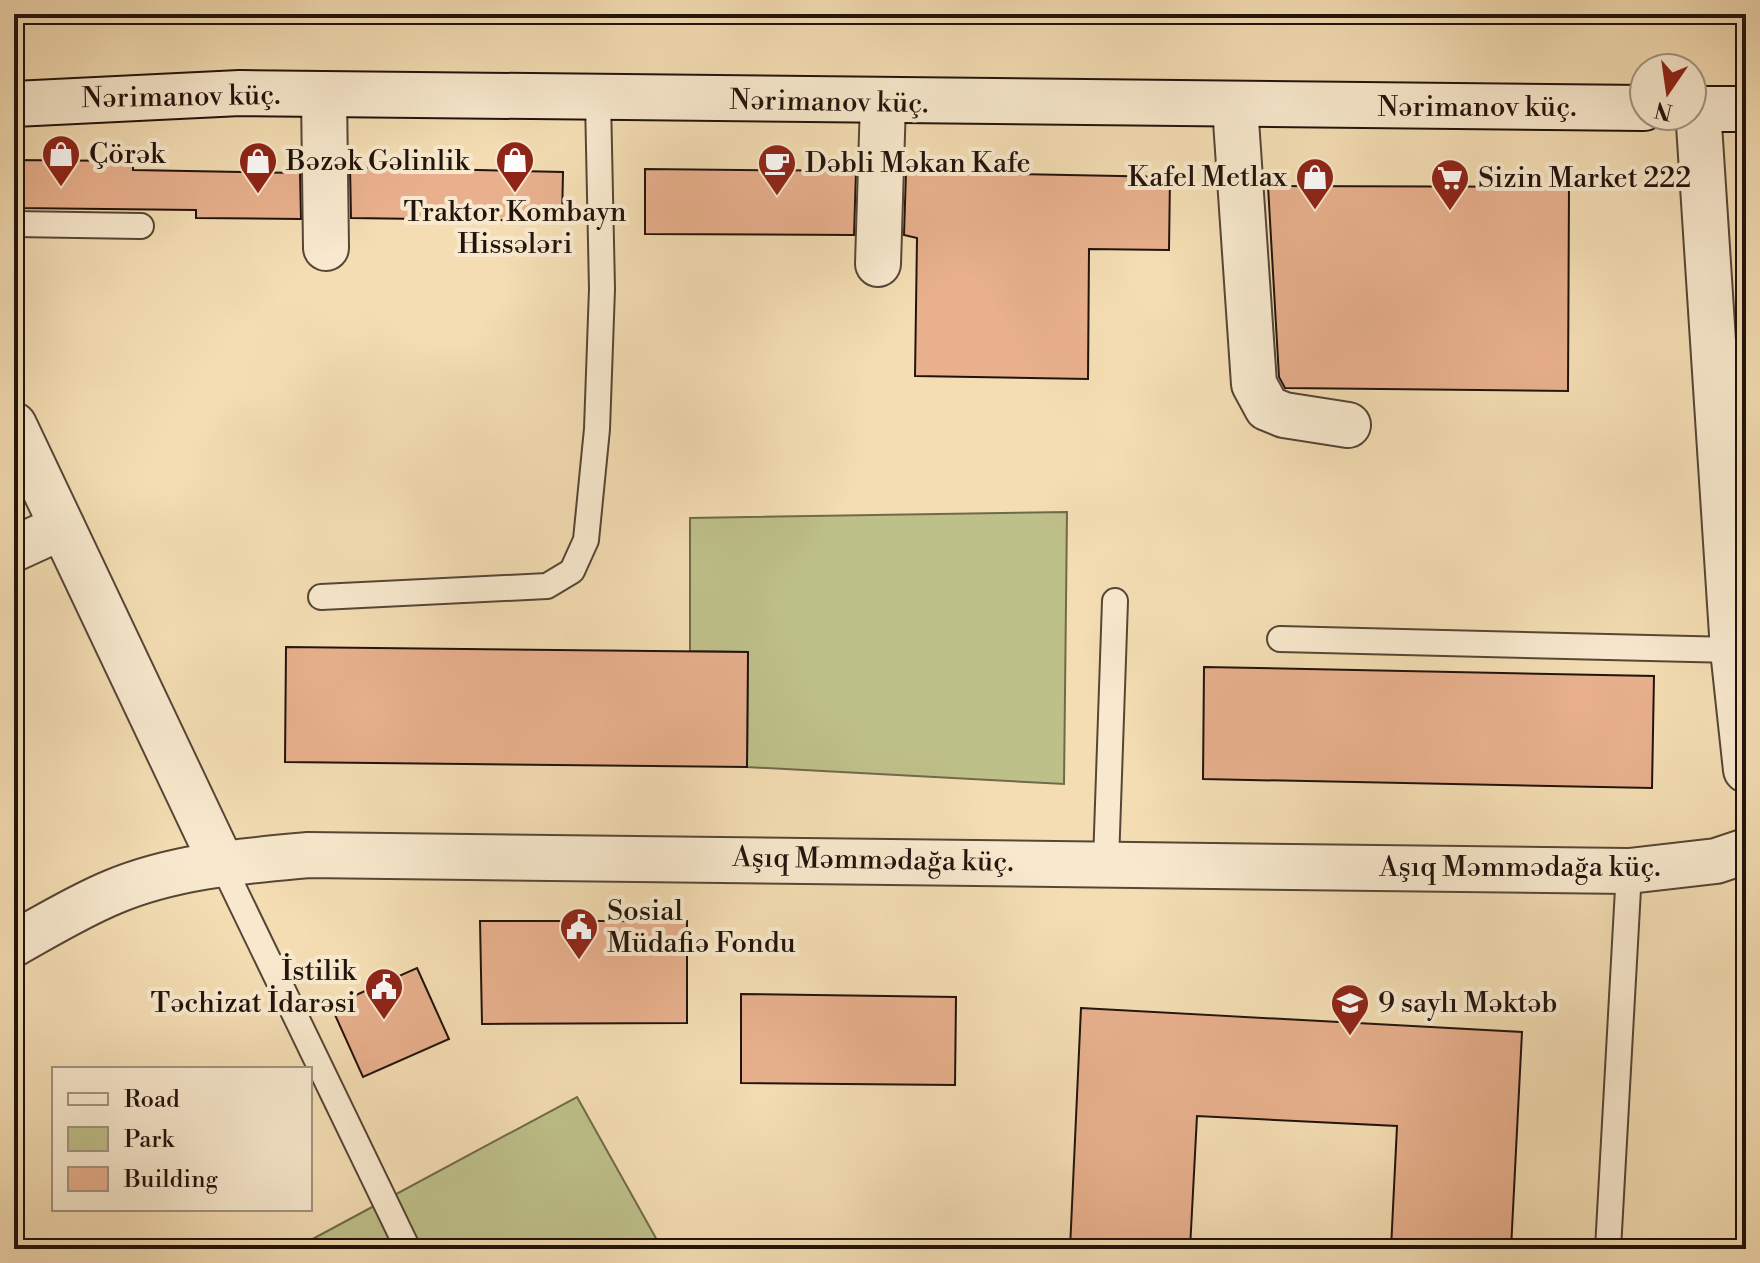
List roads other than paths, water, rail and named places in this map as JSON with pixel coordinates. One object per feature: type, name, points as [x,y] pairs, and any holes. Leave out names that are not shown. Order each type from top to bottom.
[{"type":"street","name":"Nərimanov küç.","points":[[14,104],[109,97],[324,95],[1628,108]]},
{"type":"street","points":[[324,95],[326,248]]},
{"type":"street","points":[[878,264],[883,102]]},
{"type":"street","points":[[1235,106],[1254,384],[1267,408],[1284,415],[1348,425]]},
{"type":"street","points":[[1708,109],[1746,109]]},
{"type":"street","points":[[1697,132],[1733,461],[1739,678],[1746,770]]},
{"type":"street","points":[[14,425],[222,864]]},
{"type":"street","points":[[14,549],[62,527]]},
{"type":"street","name":"Aşıq Məmmədağa küç.","points":[[14,944],[115,891],[168,875],[222,864],[308,855],[1106,862],[1629,871],[1716,861],[1746,851]]},
{"type":"lane","points":[[321,597],[547,586],[572,571],[586,540],[597,429],[602,289],[598,100]]},
{"type":"lane","points":[[14,224],[141,226]]},
{"type":"lane","points":[[1106,862],[1115,601]]},
{"type":"lane","points":[[1280,639],[1739,678]]},
{"type":"lane","points":[[222,864],[408,1249]]},
{"type":"lane","points":[[1608,1249],[1629,871]]},
{"type":"place","name":"Çörək","points":[[61,188]]},
{"type":"place","name":"Traktor Kombayn Hissələri","points":[[515,194]]},
{"type":"place","name":"Bəzək Gəlinlik","points":[[258,195]]},
{"type":"place","name":"Dəbli Məkan Kafe","points":[[777,197]]},
{"type":"place","name":"Kafel Metlax","points":[[1315,211]]},
{"type":"place","name":"Sizin Market 222","points":[[1450,212]]},
{"type":"place","name":"Sosial Müdafiə Fondu","points":[[579,961]]},
{"type":"place","name":"İstilik Təchizat İdarəsi","points":[[384,1021]]},
{"type":"place","name":"9 saylı Məktəb","points":[[1350,1037]]}]
